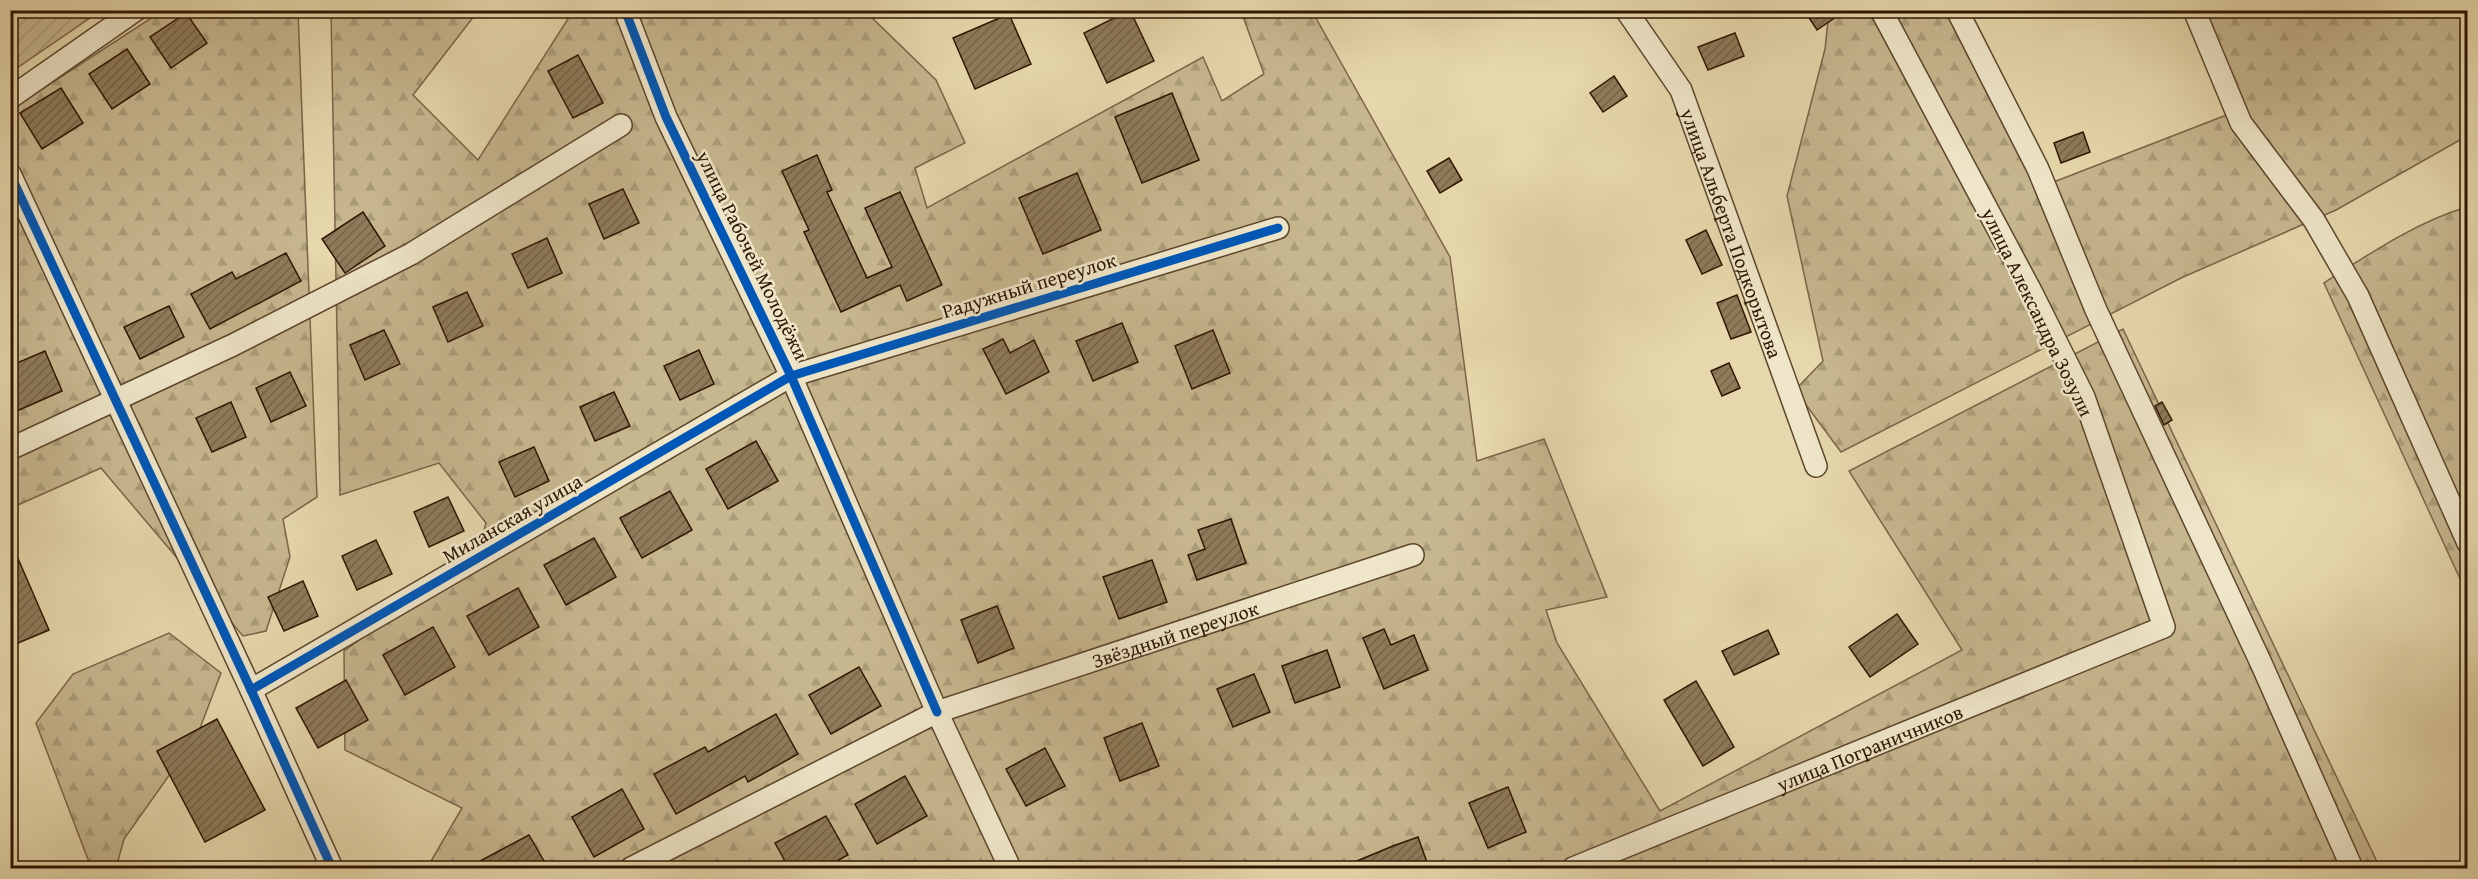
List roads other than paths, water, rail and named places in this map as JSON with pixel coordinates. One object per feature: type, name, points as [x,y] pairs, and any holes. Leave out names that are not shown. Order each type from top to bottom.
[{"type":"street","points":[[10,98],[136,10]]},
{"type":"street","name":"улица Рабочей Молодёжи","points":[[626,10],[666,117],[791,376],[937,712],[1010,868]]},
{"type":"street","name":"улица Альберта Подкорытова","points":[[1626,10],[1681,90],[1816,466]]},
{"type":"street","name":"улица Александра Зозули","points":[[1881,10],[2032,293],[2084,397],[2164,627]]},
{"type":"street","points":[[1957,10],[2038,169],[2096,310],[2261,663],[2352,868]]},
{"type":"street","points":[[2194,10],[2241,123],[2314,220],[2358,296],[2468,543]]},
{"type":"street","points":[[10,449],[233,345],[411,254],[621,124]]},
{"type":"street","points":[[10,174],[332,868]]},
{"type":"street","name":"Радужный переулок","points":[[791,376],[1278,228]]},
{"type":"street","name":"Миланская улица","points":[[251,690],[791,376]]},
{"type":"street","name":"Звёздный переулок","points":[[631,868],[937,712],[1413,555]]},
{"type":"street","name":"улица Пограничников","points":[[1573,868],[2164,627]]}]
